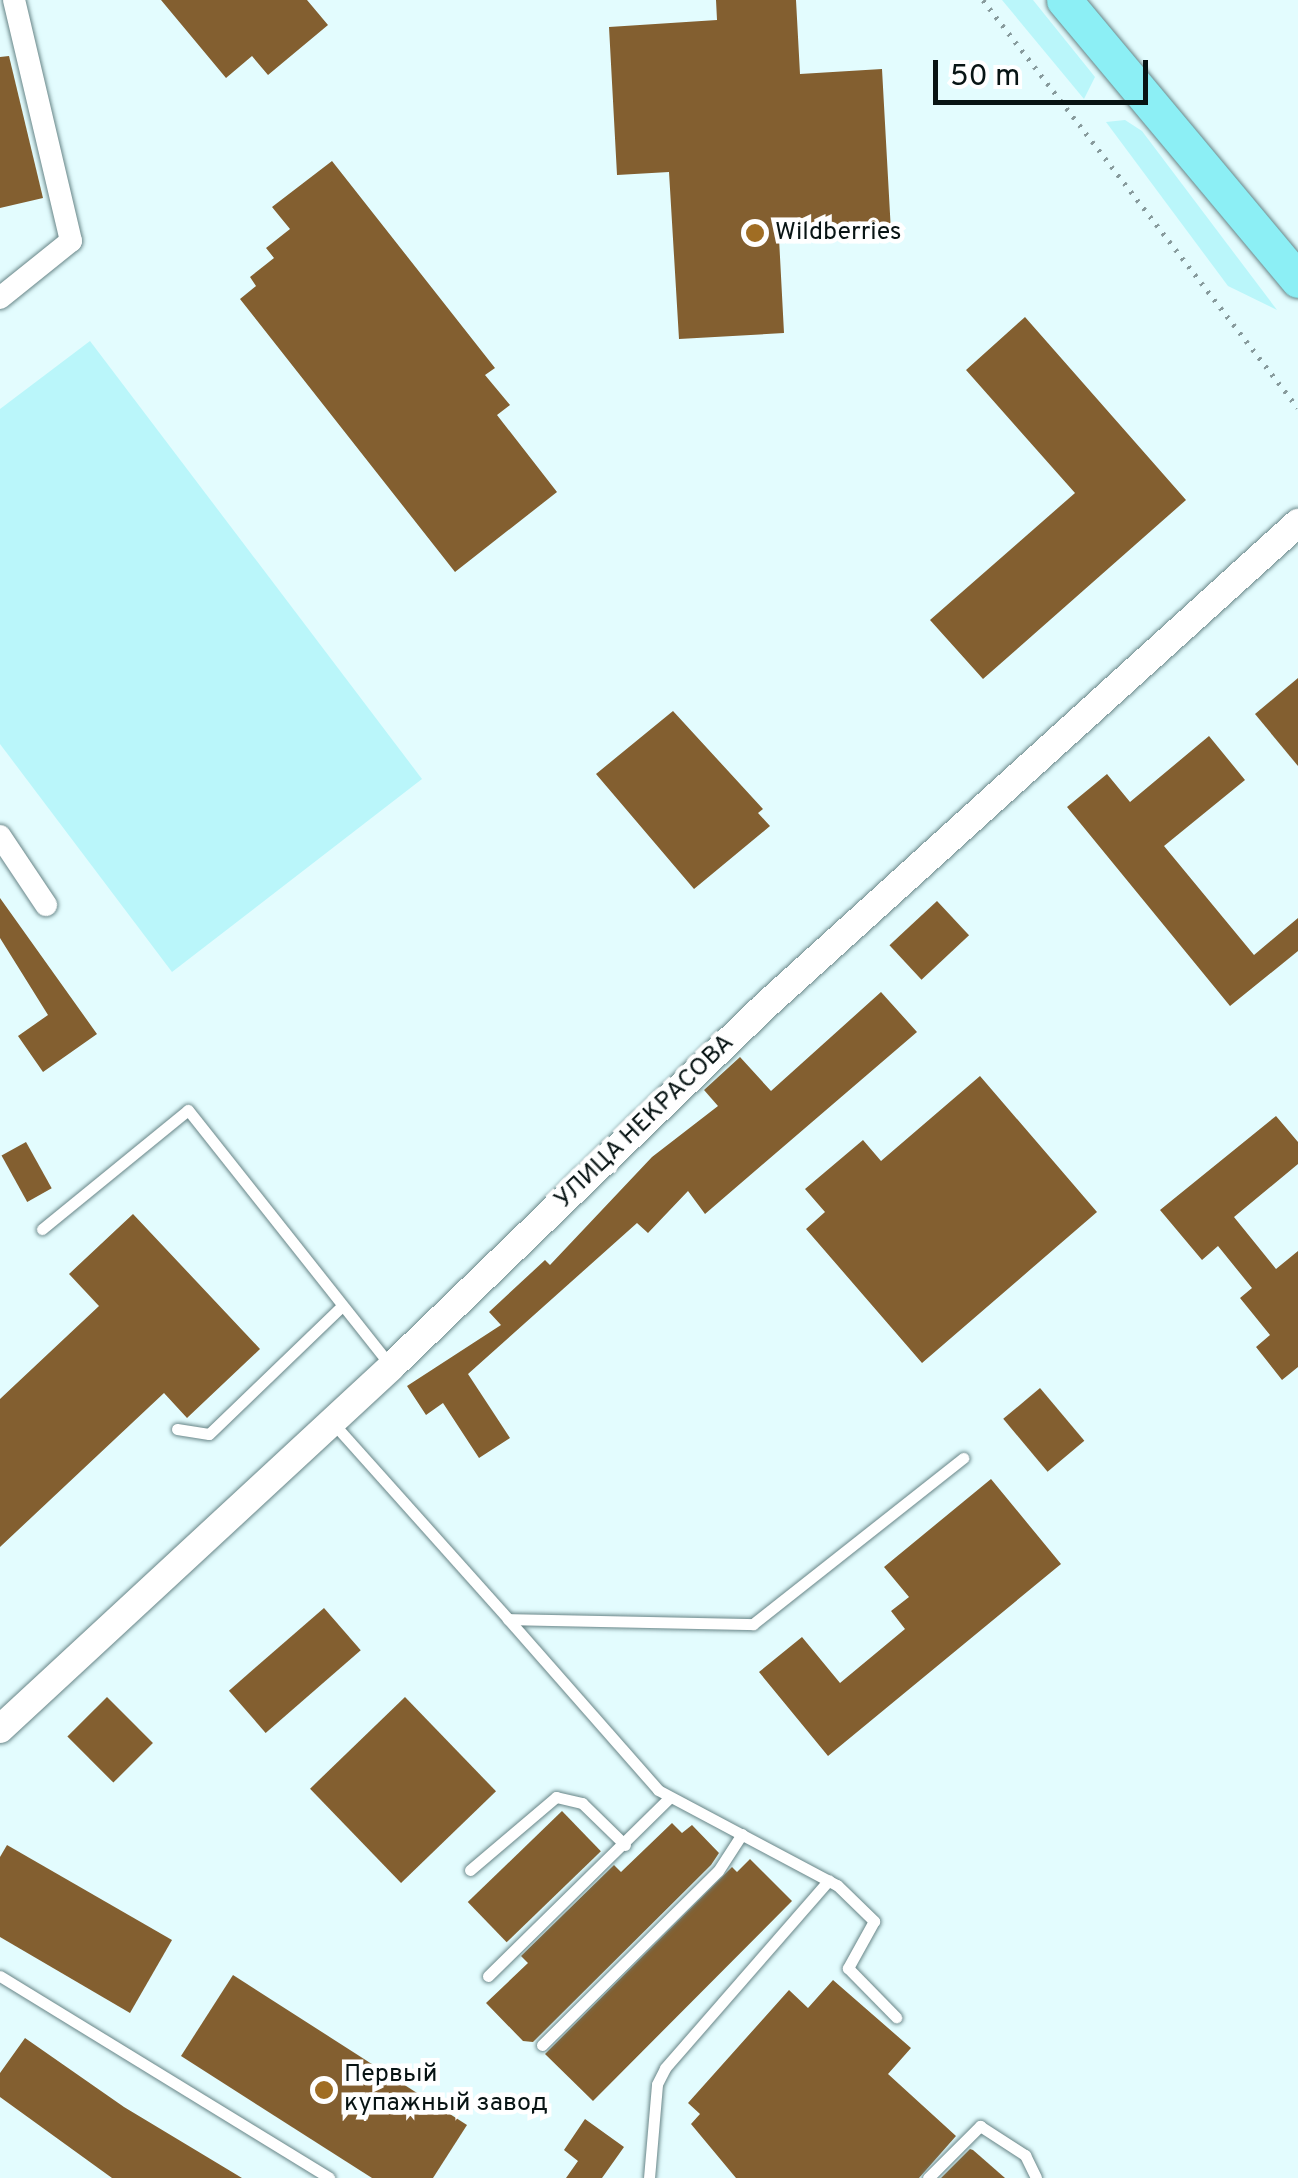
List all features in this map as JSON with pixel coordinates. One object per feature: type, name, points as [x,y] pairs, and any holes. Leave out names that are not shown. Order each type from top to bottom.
[{"type":"main road","points":[[1064,0],[1298,280]]},
{"type":"street","points":[[0,298],[71,241],[14,0]]},
{"type":"street","name":"УЛИЦА НЕКРАСОВА","points":[[0,1729],[332,1422],[766,1004],[1298,524]]},
{"type":"street","points":[[0,836],[46,905]]},
{"type":"lane","points":[[42,1229],[188,1110],[340,1308],[391,1366]]},
{"type":"lane","points":[[177,1430],[209,1434],[340,1308]]},
{"type":"lane","points":[[332,1422],[670,1797],[829,1880],[874,1922],[848,1968],[896,2017]]},
{"type":"lane","points":[[508,1619],[651,1617],[753,1624],[963,1458]]},
{"type":"lane","points":[[470,1870],[556,1797],[582,1803],[625,1845]]},
{"type":"lane","points":[[488,1976],[670,1797]]},
{"type":"lane","points":[[542,2045],[718,1871],[742,1834]]},
{"type":"lane","points":[[638,2178],[649,2171],[665,2068],[829,1880]]},
{"type":"lane","points":[[0,1976],[329,2178]]},
{"type":"lane","points":[[928,2178],[980,2126],[1025,2155],[1036,2178]]},
{"type":"path","points":[[983,0],[1298,408]]},
{"type":"shaded area","points":[[1002,0],[1033,0],[1095,77],[1084,99]]},
{"type":"shaded area","points":[[1125,120],[1142,131],[1277,310],[1228,286],[1106,122]]},
{"type":"shaded area","points":[[90,341],[422,779],[172,972],[0,744],[0,409]]},
{"type":"building","points":[[161,0],[307,0],[328,25],[268,75],[252,56],[226,78]]},
{"type":"building","points":[[716,0],[796,0],[800,74],[882,69],[891,232],[779,238],[784,333],[679,339],[669,172],[617,175],[609,27],[717,20]]},
{"type":"building","points":[[9,56],[43,198],[0,208],[0,57]]},
{"type":"building","points":[[332,161],[495,368],[485,375],[510,405],[497,415],[557,492],[455,572],[240,299],[256,286],[250,277],[274,258],[266,248],[290,229],[272,207]]},
{"type":"building","points":[[1025,317],[1186,500],[983,679],[930,620],[1075,493],[966,370]]},
{"type":"building","points":[[1298,678],[1298,766],[1255,714]]},
{"type":"building","points":[[673,711],[763,809],[758,813],[770,826],[694,889],[596,774]]},
{"type":"building","points":[[1209,736],[1245,780],[1164,846],[1254,955],[1298,918],[1298,951],[1230,1006],[1067,807],[1107,774],[1130,802]]},
{"type":"building","points":[[0,898],[97,1034],[43,1072],[18,1036],[48,1015],[0,938]]},
{"type":"building","points":[[937,901],[969,935],[922,980],[889,945]]},
{"type":"building","points":[[881,992],[917,1032],[705,1214],[688,1191],[648,1233],[637,1223],[468,1374],[510,1438],[479,1458],[443,1403],[426,1415],[407,1386],[501,1325],[489,1312],[545,1260],[550,1265],[652,1157],[718,1106],[704,1090],[740,1057],[771,1091]]},
{"type":"building","points":[[980,1076],[1097,1212],[922,1363],[806,1229],[825,1212],[805,1189],[863,1140],[881,1161]]},
{"type":"building","points":[[1276,1116],[1298,1142],[1298,1164],[1234,1217],[1276,1269],[1298,1251],[1298,1367],[1282,1380],[1256,1347],[1270,1335],[1240,1298],[1252,1288],[1218,1246],[1202,1260],[1160,1210]]},
{"type":"building","points":[[26,1142],[52,1188],[27,1202],[2,1156]]},
{"type":"building","points":[[133,1214],[260,1349],[187,1418],[164,1393],[0,1547],[0,1399],[99,1306],[69,1274]]},
{"type":"building","points":[[1040,1388],[1084,1441],[1048,1472],[1003,1419]]},
{"type":"building","points":[[991,1479],[1061,1564],[828,1756],[759,1672],[802,1637],[840,1683],[905,1629],[891,1611],[909,1597],[884,1567]]},
{"type":"building","points":[[324,1608],[361,1650],[266,1733],[229,1691]]},
{"type":"building","points":[[107,1697],[153,1743],[113,1783],[67,1737]]},
{"type":"building","points":[[405,1697],[496,1791],[401,1883],[310,1789]]},
{"type":"building","points":[[562,1811],[601,1851],[507,1942],[468,1902]]},
{"type":"building","points":[[672,1823],[682,1833],[692,1825],[719,1853],[711,1865],[533,2042],[523,2041],[486,2003],[528,1963],[521,1956],[614,1865],[621,1872]]},
{"type":"building","points":[[7,1845],[172,1940],[130,2013],[0,1937],[0,1857]]},
{"type":"building","points":[[750,1859],[792,1901],[593,2101],[545,2054],[732,1867],[737,1872]]},
{"type":"building","name":"Первый купажный завод","points":[[233,1975],[467,2125],[433,2178],[372,2178],[181,2056]]},
{"type":"building","points":[[833,1980],[911,2048],[888,2074],[956,2136],[919,2178],[736,2178],[691,2124],[700,2114],[688,2103],[789,1990],[808,2008]]},
{"type":"building","points":[[25,2038],[124,2107],[242,2178],[112,2178],[0,2097],[0,2073]]},
{"type":"building","points":[[585,2119],[624,2147],[602,2178],[566,2178],[578,2161],[564,2150]]},
{"type":"building","points":[[973,2150],[1005,2178],[941,2178]]},
{"type":"place","name":"Wildberries","points":[[755,233]]},
{"type":"place","name":"Первый купажный завод","points":[[324,2090]]}]
